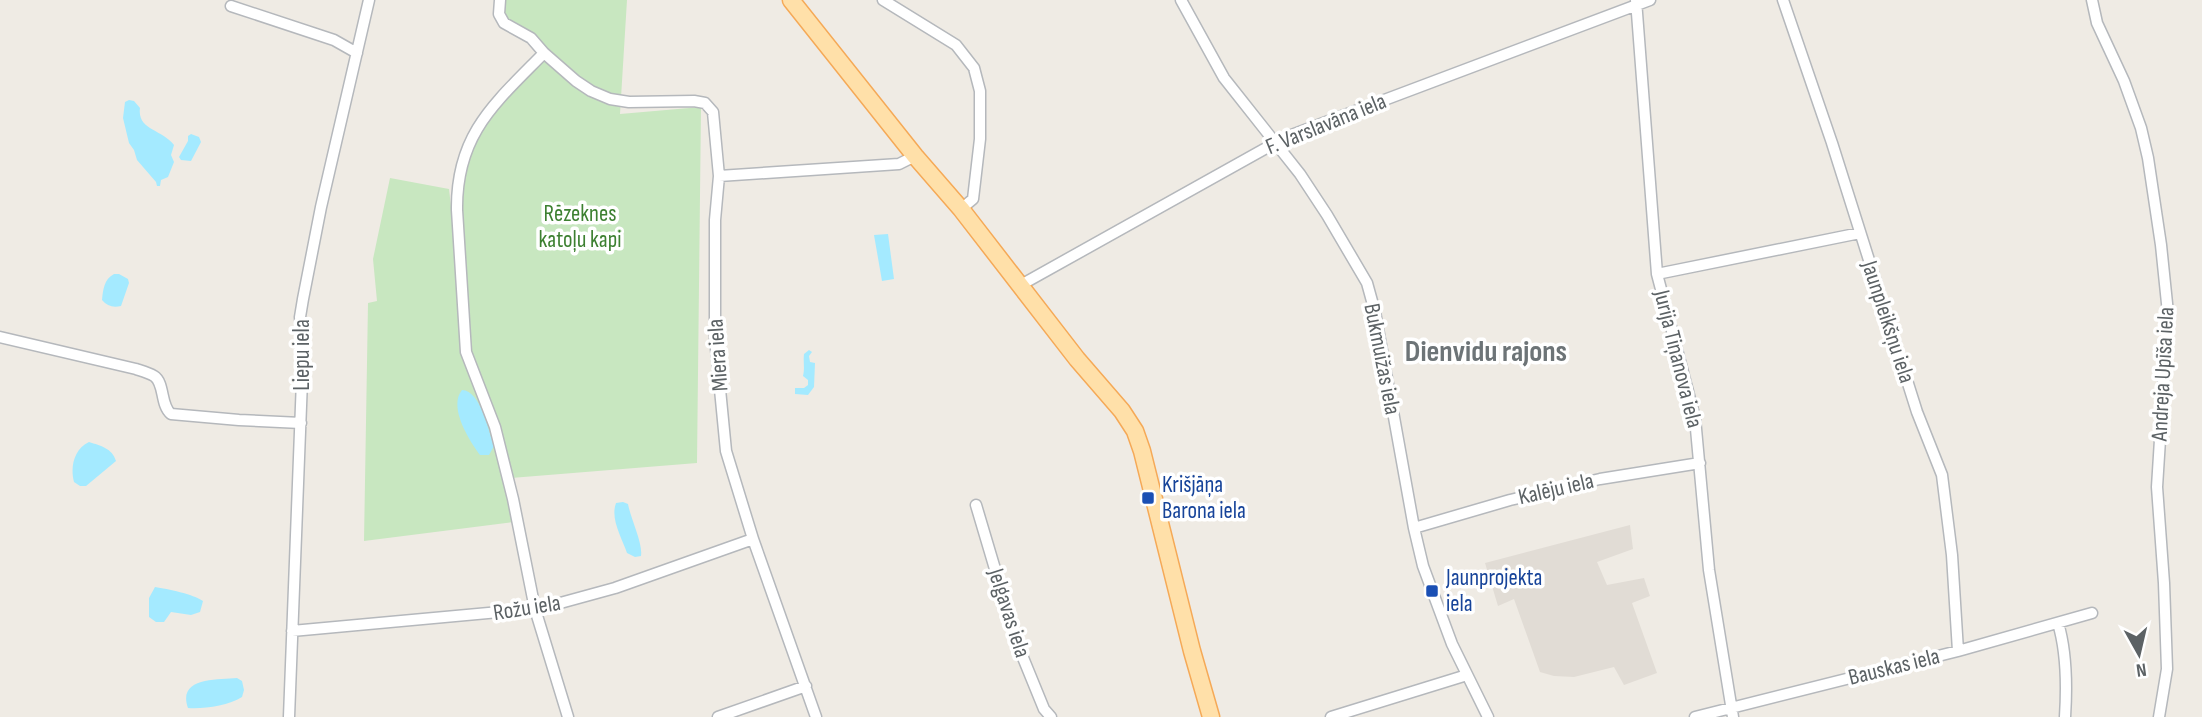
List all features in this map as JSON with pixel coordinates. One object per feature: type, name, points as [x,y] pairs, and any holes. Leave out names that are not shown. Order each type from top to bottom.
[{"type":"main road","points":[[791,0],[915,156],[961,209],[1077,359],[1122,411],[1138,438],[1211,717]]},
{"type":"street","name":"Liepu iela","points":[[289,717],[303,354],[300,317],[321,207],[369,0]]},
{"type":"street","name":"Miera iela","points":[[500,0],[499,14],[504,23],[531,37],[544,53],[591,91],[610,99],[629,102],[694,101],[705,103],[713,112],[719,176],[715,220],[715,338],[726,451],[753,539],[816,717]]},
{"type":"street","points":[[883,0],[956,45],[974,68],[980,91],[980,139],[972,199],[961,209]]},
{"type":"street","name":"Bukmuižas iela","points":[[1181,0],[1224,78],[1300,174],[1367,284],[1375,312],[1423,566],[1452,644],[1488,717]]},
{"type":"street","name":"F. Varslavāna iela","points":[[1019,286],[1275,142],[1636,3],[1650,0]]},
{"type":"street","name":"Jaunpleikšņu iela","points":[[1783,0],[1832,143],[1917,412],[1942,475],[1952,555],[1958,651]]},
{"type":"street","name":"Andreja Upīša iela","points":[[2092,0],[2097,23],[2124,81],[2141,128],[2161,244],[2168,313],[2157,487],[2167,669],[2160,717]]},
{"type":"street","name":"Jurija Tiņanova iela","points":[[1636,3],[1657,274],[1691,398],[1700,463],[1709,570],[1732,712]]},
{"type":"street","points":[[231,6],[334,40],[357,53]]},
{"type":"street","points":[[544,53],[488,110],[477,126],[460,170],[457,190],[462,324],[466,352],[495,427],[513,499],[535,609],[568,717]]},
{"type":"street","points":[[719,176],[899,164],[915,156]]},
{"type":"street","points":[[1657,274],[1860,233]]},
{"type":"street","points":[[0,337],[136,369],[155,376],[167,412],[171,414],[301,423]]},
{"type":"street","name":"Kalēju iela","points":[[1414,528],[1510,500],[1601,479],[1700,463]]},
{"type":"street","name":"Jelgavas iela","points":[[976,505],[1017,643],[1044,709],[1051,717]]},
{"type":"street","name":"Rožu iela","points":[[292,631],[535,609],[615,588],[753,539]]},
{"type":"street","name":"Bauskas iela","points":[[1695,717],[1732,712],[2092,612]]},
{"type":"street","points":[[2058,623],[2065,668],[2065,717]]},
{"type":"street","points":[[1331,717],[1467,675]]},
{"type":"street","points":[[719,717],[806,686]]},
{"type":"shaded area","points":[[1630,525],[1633,549],[1597,562],[1607,585],[1644,578],[1650,596],[1632,603],[1657,673],[1624,685],[1614,667],[1574,677],[1540,672],[1514,599],[1498,606],[1485,563]]},
{"type":"green space","name":"Rēzeknes katoļu kapi","points":[[505,0],[627,0],[620,114],[701,107],[697,463],[511,478],[473,370],[463,254],[462,178],[487,115],[535,65],[544,44],[504,16]]},
{"type":"green space","points":[[390,178],[449,189],[456,249],[462,356],[491,433],[513,522],[364,541],[368,303],[377,301],[373,259]]},
{"type":"water","points":[[134,101],[140,108],[142,121],[146,125],[174,145],[171,155],[174,162],[168,177],[161,180],[160,186],[157,186],[137,160],[129,143],[123,118],[125,102]]},
{"type":"water","points":[[191,134],[199,137],[201,142],[191,161],[181,160],[179,157]]},
{"type":"water","points":[[888,234],[894,279],[882,281],[874,235]]},
{"type":"water","points":[[114,274],[128,279],[129,283],[121,306],[118,307],[110,306],[102,300],[106,282]]},
{"type":"water","points":[[809,350],[812,352],[809,356],[810,362],[815,363],[814,387],[808,395],[795,394],[795,388],[808,385],[808,380],[803,376],[804,354]]},
{"type":"water","points":[[462,390],[474,397],[483,412],[494,446],[489,455],[480,455],[462,423],[457,405]]},
{"type":"water","points":[[89,442],[109,450],[116,461],[86,486],[80,486],[74,482],[73,465],[80,449]]},
{"type":"water","points":[[616,503],[628,504],[641,556],[635,557],[627,553],[617,528],[614,515]]},
{"type":"water","points":[[155,587],[199,598],[203,601],[200,612],[191,615],[171,612],[164,622],[156,622],[149,617],[149,598]]},
{"type":"water","points":[[237,678],[242,681],[242,697],[216,706],[188,708],[186,698],[193,685],[210,680]]},
{"type":"place","name":"Krišjāņa Barona iela","points":[[1148,498]]},
{"type":"place","name":"Jaunprojekta iela","points":[[1432,591]]},
{"type":"district","name":"Dienvidu rajons","points":[[1486,352]]}]
